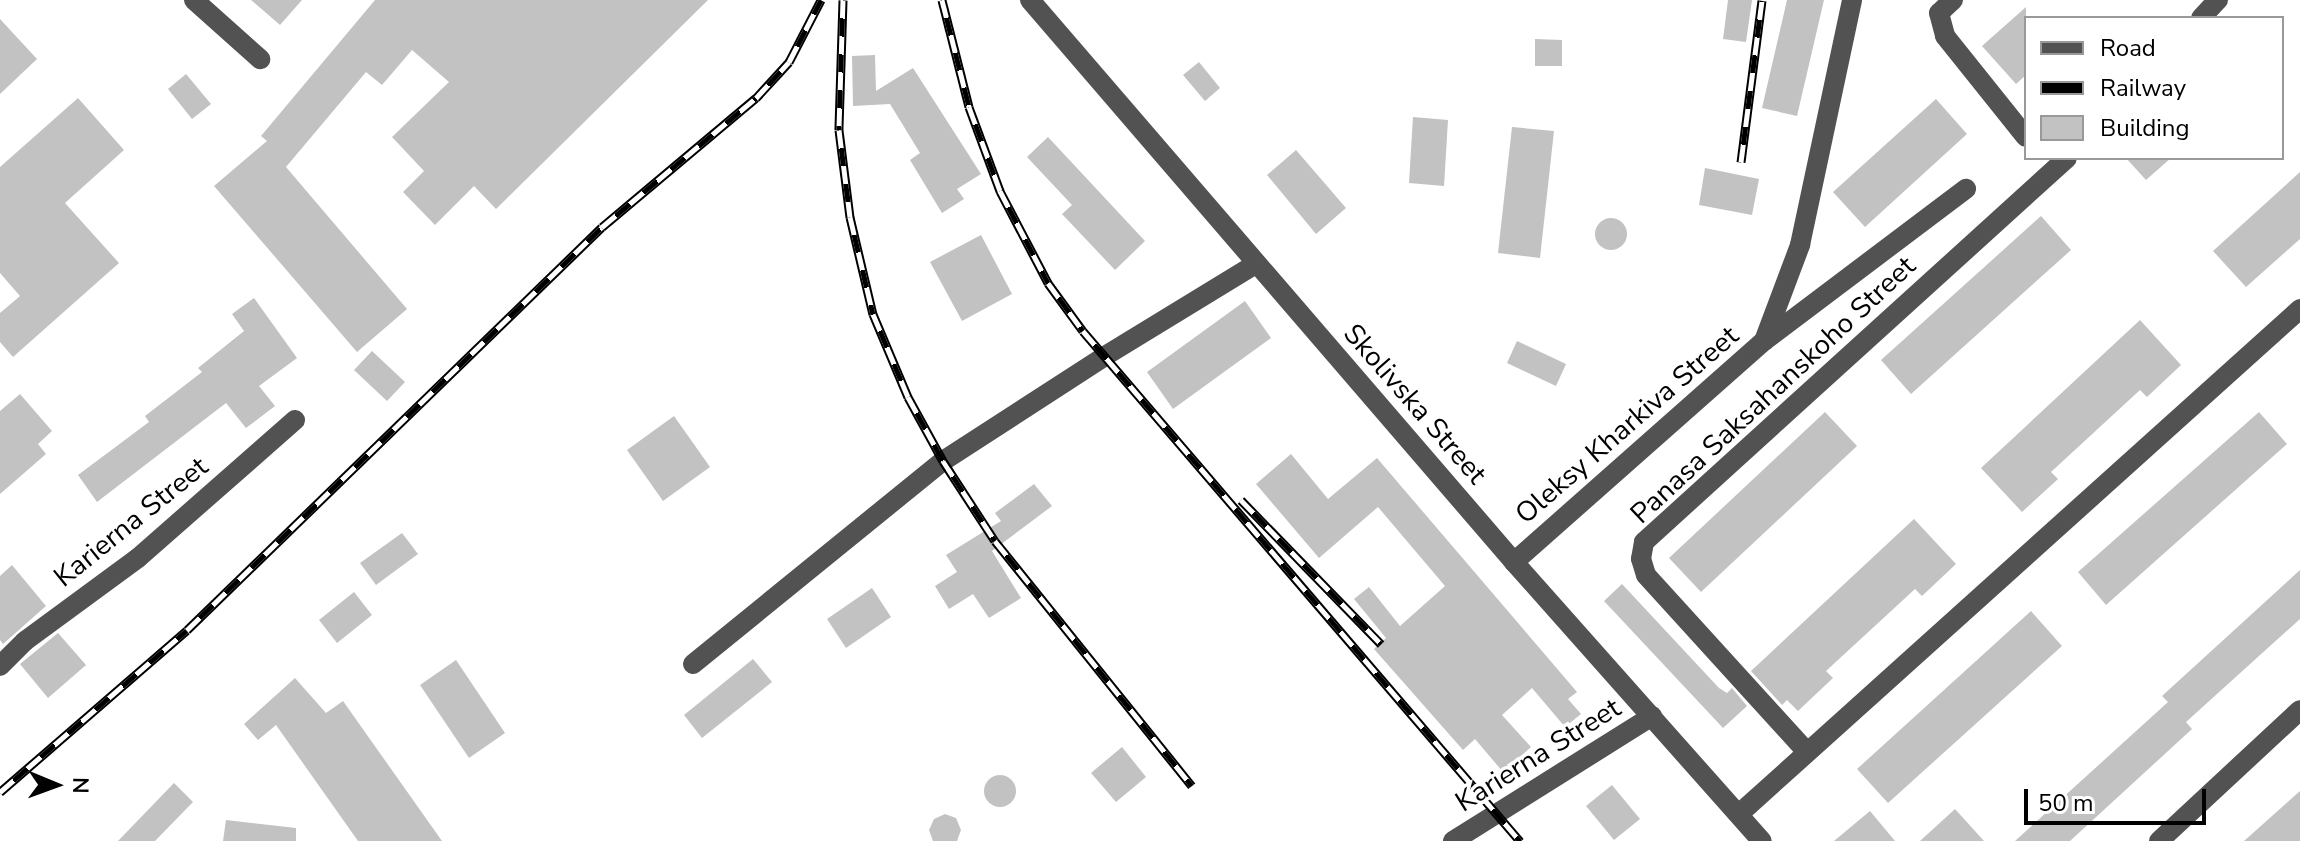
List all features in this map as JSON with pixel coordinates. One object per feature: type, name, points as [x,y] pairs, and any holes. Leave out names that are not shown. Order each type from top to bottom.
[{"type":"street","points":[[194,0],[260,59]]},
{"type":"street","name":"Skolivska Street","points":[[1030,0],[1514,562],[1762,841]]},
{"type":"street","name":"Oleksy Kharkiva Street","points":[[1514,562],[1764,341],[1800,245],[1852,0]]},
{"type":"street","points":[[1953,0],[1939,13],[1945,36],[2024,135]]},
{"type":"street","points":[[2203,16],[2218,0]]},
{"type":"street","name":"Panasa Saksahanskoho Street","points":[[1807,752],[1646,575],[1641,559],[1644,542],[2054,163]]},
{"type":"street","points":[[1764,341],[1966,189]]},
{"type":"street","points":[[693,664],[943,461],[1105,356],[1256,264]]},
{"type":"street","points":[[1739,814],[2300,309]]},
{"type":"street","name":"Karierna Street","points":[[0,666],[25,641],[138,558],[295,420]]},
{"type":"street","points":[[2159,841],[2300,710]]},
{"type":"street","name":"Karierna Street","points":[[1453,841],[1652,716]]},
{"type":"building","points":[[251,0],[302,0],[280,25]]},
{"type":"building","points":[[375,0],[708,0],[496,209],[474,186],[435,225],[403,192],[424,171],[392,137],[449,82],[412,50],[382,85],[366,72],[286,167],[407,309],[357,352],[214,186],[267,141],[261,136]]},
{"type":"building","points":[[1728,0],[1752,0],[1746,42],[1723,39]]},
{"type":"building","points":[[1787,0],[1824,0],[1797,116],[1762,108]]},
{"type":"building","points":[[2026,7],[2024,77],[2016,84],[1982,46]]},
{"type":"building","points":[[0,19],[37,59],[0,94]]},
{"type":"building","points":[[1535,39],[1562,40],[1562,66],[1535,66]]},
{"type":"building","points":[[875,55],[876,91],[913,68],[981,174],[957,189],[964,199],[942,213],[910,160],[920,153],[890,104],[853,106],[852,56]]},
{"type":"building","points":[[1199,62],[1220,88],[1205,101],[1183,75]]},
{"type":"building","points":[[186,74],[211,104],[192,119],[168,89]]},
{"type":"building","points":[[78,98],[124,150],[65,203],[119,263],[13,357],[0,342],[0,313],[20,296],[0,273],[0,167]]},
{"type":"building","points":[[1936,99],[1967,134],[1865,227],[1833,192]]},
{"type":"building","points":[[1413,117],[1448,120],[1444,186],[1409,183]]},
{"type":"building","points":[[1512,127],[1554,131],[1540,258],[1498,253]]},
{"type":"building","points":[[1048,137],[1145,241],[1115,270],[1062,214],[1072,205],[1027,157]]},
{"type":"building","points":[[1296,150],[1346,208],[1316,234],[1267,175]]},
{"type":"building","points":[[2128,160],[2169,160],[2146,180]]},
{"type":"building","points":[[1705,168],[1759,179],[1752,215],[1699,205]]},
{"type":"building","points":[[2300,172],[2300,239],[2246,287],[2213,251]]},
{"type":"building","points":[[2041,216],[2071,250],[1911,394],[1881,360]]},
{"type":"building","points":[[1611,218],[1622,223],[1627,234],[1622,245],[1611,250],[1600,245],[1595,234],[1600,223]]},
{"type":"building","points":[[981,235],[1012,294],[962,321],[930,262]]},
{"type":"building","points":[[254,298],[297,358],[259,386],[275,406],[246,428],[226,403],[97,502],[78,475],[149,422],[145,416],[202,372],[198,368],[244,331],[232,314]]},
{"type":"building","points":[[1245,301],[1271,338],[1173,409],[1147,372]]},
{"type":"building","points":[[2140,320],[2181,365],[2147,397],[2140,390],[2051,472],[2058,479],[2022,512],[1981,468]]},
{"type":"building","points":[[1517,341],[1566,364],[1556,386],[1507,363]]},
{"type":"building","points":[[372,351],[405,382],[387,401],[354,370]]},
{"type":"building","points":[[20,394],[52,431],[38,444],[46,454],[0,494],[0,411]]},
{"type":"building","points":[[1825,412],[1857,446],[1701,592],[1669,558]]},
{"type":"building","points":[[2259,412],[2287,444],[2106,605],[2078,572]]},
{"type":"building","points":[[674,416],[710,467],[663,501],[627,450]]},
{"type":"building","points":[[1291,454],[1328,499],[1377,458],[1577,692],[1568,699],[1581,714],[1565,727],[1532,688],[1502,715],[1531,747],[1503,772],[1475,739],[1463,750],[1374,649],[1386,638],[1354,599],[1369,587],[1400,626],[1445,586],[1378,507],[1319,558],[1256,484]]},
{"type":"building","points":[[1034,484],[1052,506],[992,551],[1021,598],[989,618],[973,594],[949,609],[935,586],[957,572],[946,555],[1001,521],[995,513]]},
{"type":"building","points":[[1914,519],[1956,564],[1922,596],[1915,589],[1826,671],[1833,678],[1798,711],[1787,700],[1782,705],[1751,671]]},
{"type":"building","points":[[402,533],[418,554],[376,585],[360,563]]},
{"type":"building","points":[[12,565],[46,606],[3,644],[0,640],[0,576]]},
{"type":"building","points":[[2300,570],[2300,619],[2186,722],[2192,729],[2070,841],[2015,841],[2168,702],[2162,696]]},
{"type":"building","points":[[1622,584],[1719,688],[1727,693],[1732,688],[1747,706],[1723,728],[1604,601]]},
{"type":"building","points":[[872,588],[891,617],[846,648],[827,619]]},
{"type":"building","points":[[354,592],[372,615],[337,643],[319,620]]},
{"type":"building","points":[[2031,611],[2062,646],[1888,803],[1857,769]]},
{"type":"building","points":[[58,633],[86,665],[48,698],[20,664]]},
{"type":"building","points":[[753,659],[772,682],[702,738],[684,715]]},
{"type":"building","points":[[456,660],[505,733],[469,758],[420,685]]},
{"type":"building","points":[[295,678],[326,713],[343,701],[442,841],[358,841],[276,725],[258,740],[244,724]]},
{"type":"building","points":[[1122,747],[1146,777],[1116,802],[1091,773]]},
{"type":"building","points":[[1000,775],[1011,780],[1016,791],[1011,802],[1000,807],[989,802],[984,791],[989,780]]},
{"type":"building","points":[[174,783],[193,802],[155,841],[118,841]]},
{"type":"building","points":[[1612,785],[1640,819],[1614,840],[1586,806]]},
{"type":"building","points":[[2300,791],[2300,841],[2244,841]]},
{"type":"building","points":[[1955,809],[1984,841],[1920,841]]},
{"type":"building","points":[[1870,811],[1895,841],[1834,841]]},
{"type":"building","points":[[945,814],[956,818],[961,830],[957,841],[933,841],[929,830],[934,819]]},
{"type":"building","points":[[226,820],[296,828],[296,841],[223,841]]},
{"type":"railway","points":[[0,792],[187,630],[602,227],[756,98],[789,62],[821,0]]},
{"type":"railway","points":[[843,0],[839,130],[850,217],[873,314],[908,397],[943,461],[995,541],[1192,786]]},
{"type":"railway","points":[[942,0],[969,107],[1000,191],[1048,283],[1083,331],[1520,841]]},
{"type":"railway","points":[[1741,162],[1762,0]]},
{"type":"railway","points":[[1241,500],[1381,644]]}]
